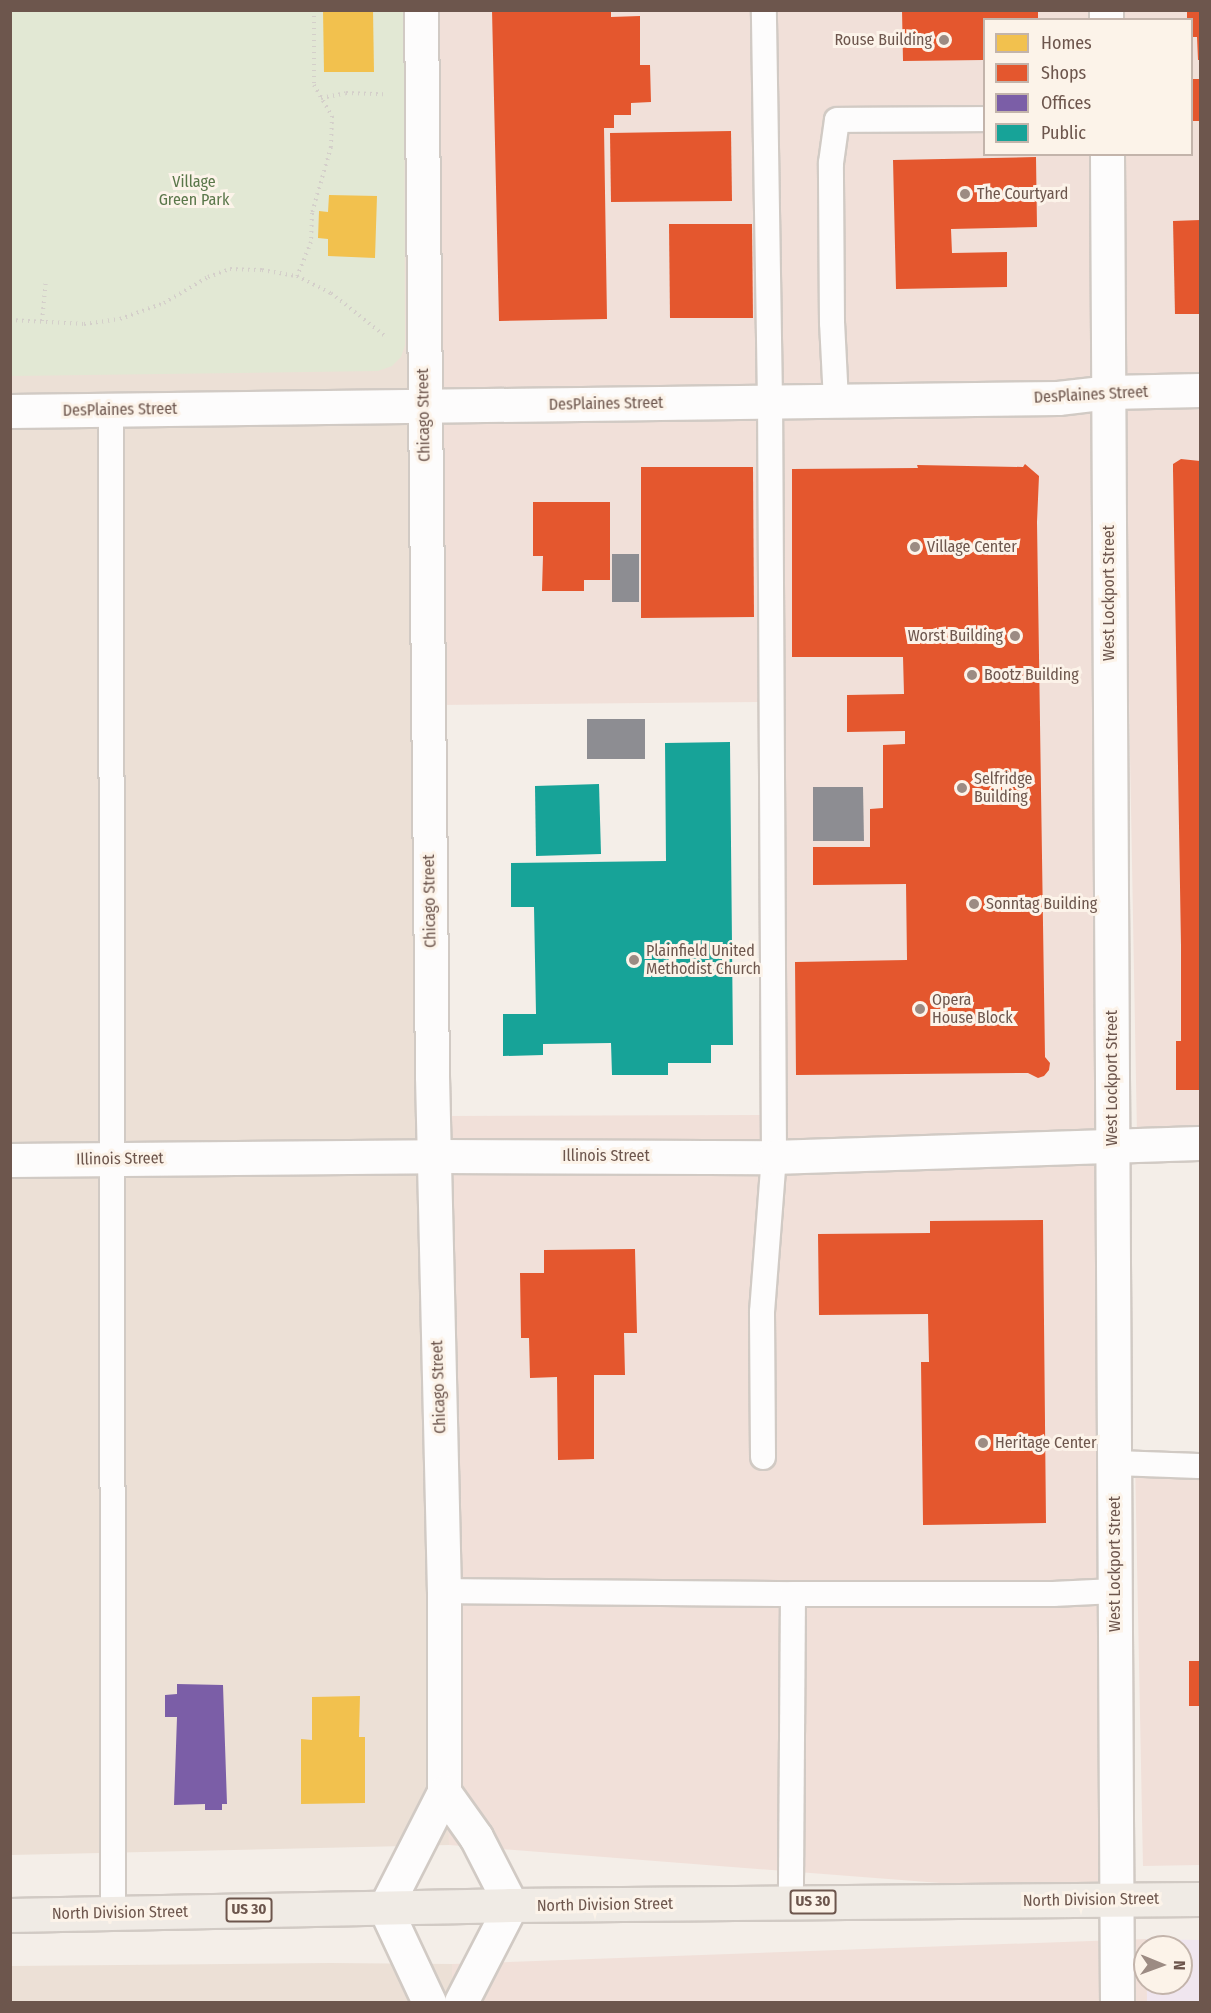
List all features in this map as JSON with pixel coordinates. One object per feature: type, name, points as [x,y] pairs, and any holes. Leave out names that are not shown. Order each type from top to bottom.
[{"type":"main road","name":"North Division Street","points":[[10,1915],[511,1905],[1200,1899]]},
{"type":"street","name":"Chicago Street","points":[[385,1908],[444,1792],[444,1591],[433,1156],[423,407],[421,10]]},
{"type":"street","name":"West Lockport Street","points":[[1107,156],[1117,2002]]},
{"type":"street","name":"DesPlaines Street","points":[[10,411],[1058,398],[1109,392],[1200,390]]},
{"type":"street","name":"Illinois Street","points":[[10,1160],[433,1156],[774,1157],[1200,1143]]},
{"type":"street","points":[[444,1792],[476,1837],[511,1905],[461,2002]]},
{"type":"street","points":[[385,1908],[429,2002]]},
{"type":"lane","points":[[763,1457],[762,1312],[774,1157],[770,402],[764,10]]},
{"type":"lane","points":[[836,400],[831,163],[837,120],[983,119]]},
{"type":"lane","points":[[111,410],[113,1912]]},
{"type":"lane","points":[[1114,1463],[1200,1466]]},
{"type":"lane","points":[[444,1591],[793,1594],[1053,1594],[1115,1591]]},
{"type":"lane","points":[[791,1903],[793,1594]]},
{"type":"path","points":[[297,276],[311,242],[312,213],[331,147],[332,116],[314,85],[314,10]]},
{"type":"path","points":[[321,98],[346,93],[422,95]]},
{"type":"path","points":[[10,320],[84,324],[120,318],[164,303],[208,277],[230,269],[262,270],[297,276],[331,293],[386,337]]},
{"type":"path","points":[[42,321],[46,280]]},
{"type":"shaded area","points":[[10,11],[433,11],[449,1845],[11,1855]]},
{"type":"shaded area","points":[[433,11],[1095,11],[1095,18],[983,18],[983,156],[1096,156],[1108,1896],[449,1845],[443,1116],[762,1115],[759,702],[440,705]]},
{"type":"shaded area","points":[[1118,11],[1200,11],[1200,1136],[1137,1136],[1119,156],[1193,156],[1193,18],[1118,18]]},
{"type":"shaded area","points":[[1200,1457],[1200,1865],[1143,1866],[1135,1459]]},
{"type":"shaded area","points":[[1133,1939],[1133,1995],[1147,1995],[1147,2002],[452,2002],[452,1964]]},
{"type":"shaded area","points":[[1193,1940],[1200,1940],[1200,2002],[1147,2002],[1147,1995],[1193,1995]]},
{"type":"shaded area","points":[[452,1964],[452,2002],[11,2002],[10,1966]]},
{"type":"green space","name":"Village Green Park","points":[[10,11],[404,11],[405,345],[401,357],[392,366],[378,371],[11,376]]},
{"type":"building: Homes","points":[[323,10],[373,10],[374,72],[324,72]]},
{"type":"building: Homes","points":[[329,195],[377,196],[375,258],[328,256],[328,239],[318,238],[319,211],[328,212]]},
{"type":"building: Homes","points":[[360,1696],[359,1737],[365,1737],[365,1803],[301,1804],[301,1739],[312,1740],[312,1697]]},
{"type":"building: Shops","points":[[492,10],[611,10],[611,17],[640,16],[640,65],[650,65],[651,102],[631,103],[631,115],[614,115],[614,128],[604,128],[607,319],[499,321]]},
{"type":"building: Shops","name":"Rouse Building","points":[[902,10],[1038,10],[1038,18],[983,18],[983,60],[903,61]]},
{"type":"building: Shops","points":[[1187,10],[1200,10],[1200,60],[1198,60],[1197,37],[1193,37],[1193,18],[1187,18]]},
{"type":"building: Shops","points":[[1193,79],[1200,79],[1200,121],[1193,121]]},
{"type":"building: Shops","points":[[731,131],[732,201],[611,202],[610,133]]},
{"type":"building: Shops","name":"The Courtyard","points":[[1036,157],[1037,227],[951,229],[952,253],[1007,252],[1007,287],[896,289],[893,160]]},
{"type":"building: Shops","points":[[1200,220],[1200,314],[1175,314],[1173,221]]},
{"type":"building: Shops","points":[[669,224],[752,224],[753,318],[670,318]]},
{"type":"building: Shops","points":[[1181,459],[1200,461],[1200,1090],[1176,1090],[1176,1041],[1181,1041],[1181,946],[1173,464]]},
{"type":"building: Shops","points":[[1025,464],[1039,476],[1037,522],[1045,1057],[1050,1063],[1049,1070],[1044,1076],[1038,1078],[1028,1073],[796,1075],[795,962],[907,960],[906,884],[813,885],[813,847],[870,847],[870,809],[883,808],[883,745],[905,744],[905,731],[847,732],[847,695],[904,694],[903,657],[792,657],[792,469],[918,468],[917,465],[1023,467]]},
{"type":"building: Shops","points":[[641,467],[753,467],[754,617],[641,618]]},
{"type":"building: Shops","points":[[533,502],[610,502],[610,580],[584,580],[584,591],[542,591],[543,556],[533,556]]},
{"type":"building: Shops","name":"Heritage Center","points":[[1043,1220],[1046,1523],[923,1525],[921,1362],[929,1362],[928,1314],[819,1315],[818,1234],[930,1233],[930,1221]]},
{"type":"building: Shops","points":[[635,1249],[637,1333],[624,1333],[625,1375],[594,1375],[594,1459],[558,1460],[557,1377],[530,1378],[529,1338],[521,1338],[520,1273],[544,1273],[544,1250]]},
{"type":"building: Shops","points":[[1189,1661],[1200,1661],[1200,1706],[1189,1706]]},
{"type":"building: Offices","points":[[177,1684],[223,1685],[227,1804],[222,1804],[222,1810],[205,1810],[205,1804],[174,1805],[177,1717],[165,1717],[165,1695],[177,1694]]},
{"type":"building: Public","name":"Plainfield United Methodist Church","points":[[730,742],[733,1045],[711,1045],[711,1063],[668,1063],[668,1075],[612,1075],[611,1043],[543,1044],[543,1055],[503,1056],[503,1014],[536,1014],[534,907],[511,907],[511,863],[666,861],[665,743]]},
{"type":"building: Public","points":[[599,784],[601,854],[536,856],[535,786]]},
{"type":"building: Industry","points":[[612,554],[639,554],[639,602],[612,602]]},
{"type":"building: Industry","points":[[587,719],[645,719],[645,759],[587,759]]},
{"type":"building: Industry","points":[[813,787],[863,787],[864,841],[813,841]]},
{"type":"place","name":"Rouse Building","points":[[944,40]]},
{"type":"place","name":"The Courtyard","points":[[965,194]]},
{"type":"place","name":"Village Center","points":[[915,547]]},
{"type":"place","name":"Worst Building","points":[[1015,636]]},
{"type":"place","name":"Bootz Building","points":[[972,675]]},
{"type":"place","name":"Selfridge Building","points":[[962,788]]},
{"type":"place","name":"Sonntag Building","points":[[974,904]]},
{"type":"place","name":"Plainfield United Methodist Church","points":[[634,960]]},
{"type":"place","name":"Opera House Block","points":[[920,1009]]},
{"type":"place","name":"Heritage Center","points":[[983,1443]]}]
